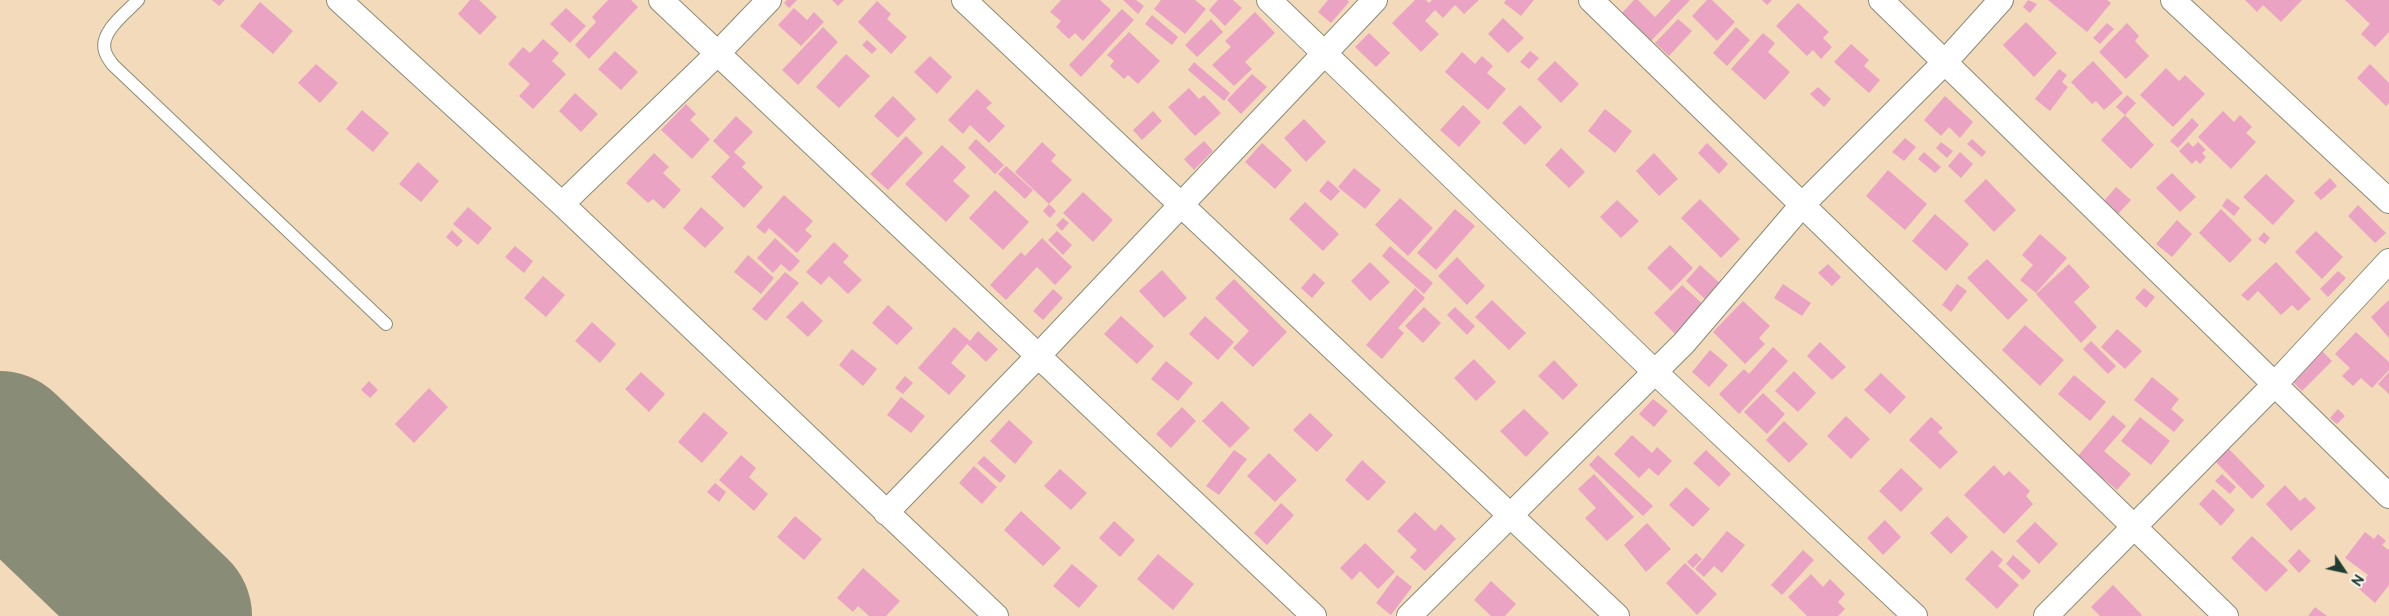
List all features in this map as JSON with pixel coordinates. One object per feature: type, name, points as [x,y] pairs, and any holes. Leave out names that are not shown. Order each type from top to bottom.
[{"type":"street","points":[[339,0],[562,204],[996,616]]},
{"type":"street","points":[[661,0],[1314,616]]},
{"type":"street","points":[[562,204],[770,0]]},
{"type":"street","points":[[964,0],[1617,616]]},
{"type":"street","points":[[1269,0],[1654,372],[1915,616]]},
{"type":"street","points":[[886,512],[1038,356],[1180,204],[1376,0]]},
{"type":"street","points":[[1591,0],[2226,616]]},
{"type":"street","points":[[1881,0],[2389,496]]},
{"type":"street","points":[[1409,616],[1710,314],[1802,205],[1945,62],[2001,0]]},
{"type":"street","points":[[2173,0],[2389,201]]},
{"type":"street","points":[[2046,616],[2275,384],[2389,261]]},
{"type":"lane","points":[[138,0],[116,22],[105,38],[104,50],[113,65],[386,324]]},
{"type":"building","points":[[212,0],[225,0],[219,6]]},
{"type":"building","points":[[470,0],[479,0],[497,17],[480,35],[458,14]]},
{"type":"building","points":[[608,0],[631,0],[638,7],[589,59],[575,45],[596,22],[592,17]]},
{"type":"building","points":[[787,0],[797,0],[789,8],[784,3]]},
{"type":"building","points":[[832,0],[844,0],[838,6]]},
{"type":"building","points":[[1061,0],[1100,0],[1111,10],[1083,41],[1075,33],[1069,39],[1056,27],[1061,21],[1050,12]]},
{"type":"building","points":[[1123,0],[1136,0],[1144,6],[1138,14]]},
{"type":"building","points":[[1161,0],[1195,0],[1206,9],[1185,34],[1154,9]]},
{"type":"building","points":[[1218,0],[1233,0],[1242,8],[1225,26],[1209,10]]},
{"type":"building","points":[[1328,0],[1347,0],[1349,2],[1331,23],[1318,12]]},
{"type":"building","points":[[1415,0],[1426,0],[1429,3],[1432,0],[1479,0],[1464,14],[1455,5],[1443,18],[1435,10],[1425,21],[1439,34],[1421,52],[1392,23]]},
{"type":"building","points":[[1506,0],[1534,0],[1521,16],[1504,3]]},
{"type":"building","points":[[1634,0],[1638,0],[1655,17],[1671,0],[1690,0],[1651,41],[1622,13]]},
{"type":"building","points":[[1707,0],[1712,0],[1735,22],[1717,41],[1692,16]]},
{"type":"building","points":[[1762,0],[1772,0],[1767,5]]},
{"type":"building","points":[[2028,0],[2037,4],[2030,13],[2023,7]]},
{"type":"building","points":[[2048,0],[2107,0],[2111,3],[2087,32]]},
{"type":"building","points":[[2245,0],[2302,0],[2281,22],[2263,5],[2257,12]]},
{"type":"building","points":[[2345,0],[2389,0],[2389,32],[2375,47],[2361,34],[2370,24]]},
{"type":"building","points":[[877,1],[891,14],[887,19],[907,37],[891,54],[858,22]]},
{"type":"building","points":[[260,2],[293,31],[273,54],[240,26]]},
{"type":"building","points":[[1798,3],[1829,32],[1823,38],[1832,47],[1821,59],[1813,50],[1807,56],[1776,26]]},
{"type":"building","points":[[566,8],[586,26],[570,43],[550,24]]},
{"type":"building","points":[[794,8],[807,20],[814,12],[824,22],[801,46],[778,25]]},
{"type":"building","points":[[1122,9],[1134,20],[1081,77],[1069,65]]},
{"type":"building","points":[[1255,12],[1275,33],[1245,62],[1252,69],[1234,86],[1212,65],[1231,47],[1225,41]]},
{"type":"building","points":[[1152,15],[1178,37],[1172,45],[1145,24]]},
{"type":"building","points":[[1503,18],[1524,38],[1508,53],[1488,34]]},
{"type":"building","points":[[1211,19],[1223,32],[1197,57],[1185,45]]},
{"type":"building","points":[[1678,19],[1692,31],[1669,56],[1655,43]]},
{"type":"building","points":[[2026,22],[2057,53],[2034,77],[2003,45]]},
{"type":"building","points":[[2107,23],[2114,29],[2100,44],[2093,38]]},
{"type":"building","points":[[2127,23],[2139,36],[2135,41],[2149,56],[2126,79],[2099,52]]},
{"type":"building","points":[[823,27],[838,42],[798,85],[782,70]]},
{"type":"building","points":[[1736,27],[1750,40],[1727,66],[1713,53]]},
{"type":"building","points":[[1129,32],[1160,61],[1138,84],[1128,75],[1124,79],[1110,66],[1114,61],[1107,55]]},
{"type":"building","points":[[1369,33],[1390,53],[1376,67],[1355,47]]},
{"type":"building","points":[[1763,33],[1775,43],[1768,52],[1790,72],[1765,100],[1731,69]]},
{"type":"building","points":[[543,39],[559,53],[552,61],[566,74],[533,109],[519,96],[530,84],[508,64],[523,47],[530,53]]},
{"type":"building","points":[[867,40],[877,49],[872,54],[862,45]]},
{"type":"building","points":[[1851,44],[1869,60],[1864,66],[1880,80],[1869,93],[1834,62]]},
{"type":"building","points":[[615,51],[638,72],[621,90],[598,69]]},
{"type":"building","points":[[1530,51],[1539,58],[1529,69],[1520,62]]},
{"type":"building","points":[[1462,52],[1475,64],[1482,56],[1493,66],[1487,73],[1506,89],[1488,110],[1445,72]]},
{"type":"building","points":[[846,54],[870,76],[839,108],[816,87]]},
{"type":"building","points":[[930,56],[952,77],[937,94],[914,72]]},
{"type":"building","points":[[1555,61],[1579,84],[1561,103],[1537,79]]},
{"type":"building","points":[[2093,61],[2123,93],[2104,110],[2096,101],[2092,104],[2071,82]]},
{"type":"building","points":[[1194,62],[1230,93],[1224,101],[1188,70]]},
{"type":"building","points":[[316,64],[338,83],[320,103],[298,83]]},
{"type":"building","points":[[2370,64],[2389,83],[2389,103],[2386,106],[2357,78]]},
{"type":"building","points":[[2166,68],[2179,81],[2185,75],[2205,94],[2173,127],[2140,95]]},
{"type":"building","points":[[2059,69],[2067,75],[2062,82],[2068,87],[2050,111],[2035,99]]},
{"type":"building","points":[[1252,74],[1267,87],[1241,114],[1227,100]]},
{"type":"building","points":[[1818,87],[1831,99],[1824,107],[1810,94]]},
{"type":"building","points":[[1189,88],[1199,99],[1204,95],[1221,113],[1195,136],[1168,107]]},
{"type":"building","points":[[977,89],[992,103],[986,108],[1005,126],[989,143],[970,125],[963,134],[948,120]]},
{"type":"building","points":[[575,93],[598,114],[581,132],[559,111]]},
{"type":"building","points":[[2127,95],[2136,103],[2125,115],[2116,107]]},
{"type":"building","points":[[893,96],[916,119],[898,138],[874,116]]},
{"type":"building","points":[[1945,96],[1973,122],[1960,138],[1949,127],[1941,136],[1924,120]]},
{"type":"building","points":[[686,104],[696,114],[690,120],[710,139],[692,159],[661,130]]},
{"type":"building","points":[[1463,105],[1481,122],[1459,147],[1440,130]]},
{"type":"building","points":[[1520,105],[1542,127],[1525,145],[1502,123]]},
{"type":"building","points":[[1605,109],[1632,131],[1615,153],[1588,131]]},
{"type":"building","points":[[362,110],[389,133],[373,152],[346,129]]},
{"type":"building","points":[[1153,111],[1162,121],[1142,140],[1133,130]]},
{"type":"building","points":[[2223,111],[2234,122],[2240,115],[2252,127],[2246,133],[2256,142],[2231,169],[2198,137]]},
{"type":"building","points":[[2125,115],[2154,145],[2131,169],[2101,140]]},
{"type":"building","points":[[736,116],[753,132],[734,152],[746,163],[742,167],[763,187],[744,208],[711,177],[730,157],[713,141]]},
{"type":"building","points":[[2192,118],[2199,125],[2178,148],[2170,141]]},
{"type":"building","points":[[1304,119],[1326,142],[1306,162],[1284,138]]},
{"type":"building","points":[[906,136],[923,153],[888,190],[870,174]]},
{"type":"building","points":[[1905,138],[1916,147],[1904,161],[1892,152]]},
{"type":"building","points":[[976,139],[1004,165],[995,174],[968,148]]},
{"type":"building","points":[[1972,139],[1986,152],[1982,157],[1967,144]]},
{"type":"building","points":[[1204,141],[1213,151],[1194,170],[1184,159]]},
{"type":"building","points":[[1042,142],[1056,155],[1051,161],[1072,180],[1049,204],[1015,172]]},
{"type":"building","points":[[1941,142],[1953,151],[1947,158],[1936,148]]},
{"type":"building","points":[[2188,142],[2193,147],[2198,142],[2206,150],[2202,153],[2206,157],[2200,164],[2196,160],[2192,164],[2179,151]]},
{"type":"building","points":[[1262,143],[1292,170],[1275,189],[1245,162]]},
{"type":"building","points":[[1707,143],[1728,164],[1719,174],[1698,153]]},
{"type":"building","points":[[942,145],[966,167],[953,181],[970,196],[946,222],[905,184]]},
{"type":"building","points":[[1561,148],[1585,172],[1569,188],[1545,165]]},
{"type":"building","points":[[1924,152],[1941,167],[1935,173],[1918,159]]},
{"type":"building","points":[[1960,152],[1973,164],[1961,178],[1948,166]]},
{"type":"building","points":[[654,153],[669,167],[663,173],[681,190],[664,209],[653,199],[648,203],[626,183]]},
{"type":"building","points":[[1654,153],[1678,179],[1659,196],[1636,171]]},
{"type":"building","points":[[418,162],[439,181],[421,202],[399,184]]},
{"type":"building","points":[[1006,166],[1033,190],[1025,199],[998,174]]},
{"type":"building","points":[[1354,168],[1381,190],[1365,209],[1338,187]]},
{"type":"building","points":[[1888,170],[1927,204],[1905,230],[1866,196]]},
{"type":"building","points":[[2172,173],[2196,197],[2180,212],[2156,188]]},
{"type":"building","points":[[2266,174],[2295,201],[2273,225],[2243,197]]},
{"type":"building","points":[[2330,178],[2337,186],[2321,200],[2314,193]]},
{"type":"building","points":[[1986,179],[2016,210],[1994,232],[1964,201]]},
{"type":"building","points":[[1328,180],[1340,191],[1331,201],[1319,191]]},
{"type":"building","points":[[2116,187],[2131,200],[2118,214],[2104,201]]},
{"type":"building","points":[[995,190],[1029,222],[1003,250],[969,218]]},
{"type":"building","points":[[1083,192],[1113,220],[1093,242],[1063,213]]},
{"type":"building","points":[[784,195],[813,221],[805,230],[812,236],[797,253],[769,228],[765,234],[756,227]]},
{"type":"building","points":[[1400,198],[1433,228],[1408,256],[1375,225]]},
{"type":"building","points":[[2227,198],[2240,208],[2234,216],[2222,206]]},
{"type":"building","points":[[1700,199],[1740,239],[1721,258],[1681,218]]},
{"type":"building","points":[[1617,200],[1639,221],[1621,238],[1600,217]]},
{"type":"building","points":[[1305,202],[1339,234],[1323,251],[1289,219]]},
{"type":"building","points":[[1049,204],[1056,211],[1050,218],[1043,211]]},
{"type":"building","points":[[2358,205],[2386,233],[2375,243],[2348,216]]},
{"type":"building","points":[[468,207],[492,228],[478,245],[453,224]]},
{"type":"building","points":[[701,207],[724,228],[705,248],[683,228]]},
{"type":"building","points":[[1455,209],[1475,226],[1436,270],[1417,253]]},
{"type":"building","points":[[2221,209],[2252,240],[2230,263],[2199,233]]},
{"type":"building","points":[[1935,214],[1969,244],[1946,271],[1912,241]]},
{"type":"building","points":[[1063,218],[1069,223],[1062,231],[1056,225]]},
{"type":"building","points":[[2177,220],[2192,234],[2172,257],[2156,244]]},
{"type":"building","points":[[452,230],[463,241],[457,247],[446,237]]},
{"type":"building","points":[[1057,231],[1072,245],[1063,255],[1048,240]]},
{"type":"building","points":[[2316,231],[2343,257],[2322,279],[2295,252]]},
{"type":"building","points":[[2264,232],[2270,238],[2265,244],[2258,239]]},
{"type":"building","points":[[2040,234],[2067,258],[2036,293],[2020,280],[2033,265],[2022,255]]},
{"type":"building","points":[[775,238],[800,261],[790,272],[781,264],[773,273],[757,258]]},
{"type":"building","points":[[1042,238],[1072,267],[1055,285],[1037,267],[1006,300],[990,285],[1021,252],[1025,256]]},
{"type":"building","points":[[834,242],[849,256],[843,262],[862,280],[848,294],[829,276],[821,285],[806,272]]},
{"type":"building","points":[[1670,245],[1693,268],[1671,291],[1647,268]]},
{"type":"building","points":[[515,246],[533,261],[524,273],[505,257]]},
{"type":"building","points":[[1390,246],[1433,283],[1424,294],[1382,256]]},
{"type":"building","points":[[748,255],[774,278],[761,294],[734,272]]},
{"type":"building","points":[[1457,257],[1485,286],[1467,305],[1438,276]]},
{"type":"building","points":[[1987,259],[2028,300],[2008,320],[1967,278]]},
{"type":"building","points":[[1370,262],[1390,282],[1370,301],[1351,281]]},
{"type":"building","points":[[2276,262],[2311,299],[2298,311],[2292,305],[2281,315],[2258,291],[2248,301],[2241,295]]},
{"type":"building","points":[[1828,264],[1841,277],[1832,286],[1818,273]]},
{"type":"building","points":[[2069,264],[2090,287],[2074,302],[2097,327],[2081,343],[2036,294]]},
{"type":"building","points":[[1700,265],[1723,286],[1708,302],[1686,281]]},
{"type":"building","points":[[1162,270],[1187,298],[1164,318],[1139,291]]},
{"type":"building","points":[[2338,271],[2346,278],[2328,297],[2320,289]]},
{"type":"building","points":[[785,272],[799,283],[766,321],[752,309]]},
{"type":"building","points":[[1314,273],[1325,283],[1312,298],[1301,288]]},
{"type":"building","points":[[543,276],[565,295],[546,317],[524,298]]},
{"type":"building","points":[[1234,279],[1287,332],[1253,367],[1233,348],[1249,331],[1215,298]]},
{"type":"building","points":[[1783,284],[1811,303],[1802,316],[1774,298]]},
{"type":"building","points":[[1957,284],[1967,291],[1951,312],[1942,305]]},
{"type":"building","points":[[1682,285],[1706,307],[1677,336],[1654,313]]},
{"type":"building","points":[[1415,288],[1425,298],[1398,328],[1404,333],[1382,359],[1366,345]]},
{"type":"building","points":[[2144,288],[2155,297],[2146,308],[2135,298]]},
{"type":"building","points":[[1053,289],[1063,298],[1043,320],[1033,311]]},
{"type":"building","points":[[1492,300],[1526,333],[1509,350],[1475,317]]},
{"type":"building","points":[[2389,300],[2389,338],[2371,317]]},
{"type":"building","points":[[802,301],[823,321],[808,337],[786,317]]},
{"type":"building","points":[[1743,301],[1770,326],[1759,338],[1765,344],[1745,364],[1713,332]]},
{"type":"building","points":[[888,305],[913,328],[897,345],[872,323]]},
{"type":"building","points":[[1424,307],[1441,323],[1423,343],[1405,326]]},
{"type":"building","points":[[1455,307],[1475,326],[1467,335],[1447,315]]},
{"type":"building","points":[[1121,316],[1154,346],[1137,364],[1104,334]]},
{"type":"building","points":[[1205,316],[1234,342],[1218,360],[1189,334]]},
{"type":"building","points":[[592,322],[616,344],[600,363],[575,341]]},
{"type":"building","points":[[2025,325],[2064,360],[2040,386],[2002,350]]},
{"type":"building","points":[[954,327],[970,341],[978,331],[998,349],[986,362],[967,344],[951,363],[966,376],[949,395],[918,368]]},
{"type":"building","points":[[2117,329],[2142,351],[2125,369],[2101,347]]},
{"type":"building","points":[[2356,332],[2389,362],[2389,370],[2372,388],[2361,378],[2353,386],[2342,376],[2350,368],[2335,354]]},
{"type":"building","points":[[2091,341],[2116,366],[2108,374],[2083,349]]},
{"type":"building","points":[[1820,342],[1846,367],[1832,380],[1807,356]]},
{"type":"building","points":[[1773,347],[1788,361],[1739,414],[1719,394],[1744,369],[1749,374]]},
{"type":"building","points":[[2318,347],[2332,361],[2302,391],[2288,377]]},
{"type":"building","points":[[852,349],[877,369],[863,386],[839,365]]},
{"type":"building","points":[[1710,350],[1728,365],[1709,387],[1692,372]]},
{"type":"building","points":[[1474,359],[1496,382],[1476,401],[1454,378]]},
{"type":"building","points":[[1554,360],[1578,385],[1563,400],[1538,376]]},
{"type":"building","points":[[1166,361],[1193,383],[1178,401],[1151,379]]},
{"type":"building","points":[[1794,371],[1816,393],[1798,412],[1775,391]]},
{"type":"building","points":[[641,372],[665,394],[649,412],[625,389]]},
{"type":"building","points":[[2389,372],[2389,394],[2378,384]]},
{"type":"building","points":[[1881,373],[1906,397],[1890,414],[1864,390]]},
{"type":"building","points":[[2074,375],[2106,402],[2090,421],[2058,394]]},
{"type":"building","points":[[905,376],[913,383],[903,394],[895,388]]},
{"type":"building","points":[[2152,377],[2179,399],[2171,409],[2184,420],[2174,432],[2134,400]]},
{"type":"building","points":[[369,381],[378,390],[370,398],[361,390]]},
{"type":"building","points":[[429,388],[448,407],[414,443],[395,424]]},
{"type":"building","points":[[1763,393],[1785,414],[1767,434],[1744,412]]},
{"type":"building","points":[[901,397],[925,416],[911,433],[887,415]]},
{"type":"building","points":[[1653,399],[1668,411],[1654,427],[1639,414]]},
{"type":"building","points":[[1222,401],[1250,428],[1230,448],[1202,421]]},
{"type":"building","points":[[1182,407],[1196,421],[1171,448],[1156,434]]},
{"type":"building","points":[[1524,409],[1549,433],[1526,457],[1500,431]]},
{"type":"building","points":[[2338,409],[2345,416],[2337,424],[2330,418]]},
{"type":"building","points":[[704,412],[728,433],[702,463],[678,442]]},
{"type":"building","points":[[1310,413],[1333,435],[1317,452],[1293,430]]},
{"type":"building","points":[[2113,415],[2126,426],[2104,451],[2131,474],[2117,490],[2077,457]]},
{"type":"building","points":[[1846,416],[1870,439],[1851,459],[1827,436]]},
{"type":"building","points":[[1931,417],[1943,428],[1938,432],[1958,452],[1940,469],[1909,440]]},
{"type":"building","points":[[2140,417],[2170,441],[2151,465],[2121,441]]},
{"type":"building","points":[[1009,420],[1033,442],[1015,464],[990,441]]},
{"type":"building","points":[[1784,421],[1808,444],[1789,463],[1766,440]]},
{"type":"building","points":[[1632,435],[1652,453],[1657,447],[1672,461],[1658,476],[1649,468],[1639,478],[1614,454]]},
{"type":"building","points":[[2228,448],[2265,486],[2252,499],[2215,461]]},
{"type":"building","points":[[1234,450],[1247,459],[1219,495],[1206,486]]},
{"type":"building","points":[[1706,450],[1731,474],[1719,487],[1693,463]]},
{"type":"building","points":[[1269,453],[1297,480],[1275,502],[1247,476]]},
{"type":"building","points":[[741,455],[756,468],[749,477],[768,494],[754,511],[719,480]]},
{"type":"building","points":[[1598,455],[1653,506],[1643,516],[1589,465]]},
{"type":"building","points":[[984,456],[1006,476],[1000,483],[977,463]]},
{"type":"building","points":[[1362,460],[1386,482],[1368,501],[1345,480]]},
{"type":"building","points":[[1994,465],[2004,476],[2009,471],[2030,491],[2026,496],[2033,504],[2004,534],[1964,495]]},
{"type":"building","points":[[974,466],[997,487],[982,504],[959,483]]},
{"type":"building","points":[[1901,468],[1923,489],[1901,512],[1879,491]]},
{"type":"building","points":[[1060,469],[1087,493],[1071,510],[1044,486]]},
{"type":"building","points":[[1594,474],[1634,517],[1607,541],[1585,518],[1596,508],[1578,489]]},
{"type":"building","points":[[2222,474],[2236,487],[2230,494],[2215,481]]},
{"type":"building","points":[[715,483],[726,492],[719,502],[707,492]]},
{"type":"building","points":[[2285,485],[2300,501],[2305,497],[2316,508],[2291,531],[2266,504]]},
{"type":"building","points":[[1686,487],[1710,509],[1693,527],[1669,505]]},
{"type":"building","points":[[2213,489],[2235,510],[2221,526],[2199,504]]},
{"type":"building","points":[[1281,503],[1294,515],[1267,545],[1254,533]]},
{"type":"building","points":[[1021,511],[1061,548],[1043,566],[1004,530]]},
{"type":"building","points":[[1415,512],[1435,531],[1441,524],[1456,539],[1425,571],[1410,557],[1417,550],[1397,531]]},
{"type":"building","points":[[795,516],[822,539],[804,560],[777,537]]},
{"type":"building","points":[[1947,516],[1968,537],[1951,554],[1930,533]]},
{"type":"building","points":[[1885,520],[1901,537],[1883,555],[1867,538]]},
{"type":"building","points":[[1114,521],[1135,540],[1120,557],[1099,538]]},
{"type":"building","points":[[2035,522],[2058,544],[2039,564],[2016,541]]},
{"type":"building","points":[[1647,523],[1671,549],[1646,572],[1624,545]]},
{"type":"building","points":[[1727,531],[1745,545],[1722,573],[1714,566],[1704,577],[1695,569]]},
{"type":"building","points":[[2365,532],[2374,539],[2378,534],[2386,541],[2382,545],[2388,550],[2389,548],[2389,585],[2375,603],[2358,588],[2368,575],[2345,558]]},
{"type":"building","points":[[2252,536],[2288,570],[2266,592],[2231,558]]},
{"type":"building","points":[[1365,543],[1395,572],[1378,589],[1360,571],[1352,580],[1340,568]]},
{"type":"building","points":[[2299,549],[2311,561],[2299,573],[2288,561]]},
{"type":"building","points":[[1803,550],[1814,560],[1782,595],[1771,585]]},
{"type":"building","points":[[1992,550],[2003,560],[1998,566],[2019,585],[1997,609],[1965,579]]},
{"type":"building","points":[[1696,553],[1702,559],[1693,568],[1687,562]]},
{"type":"building","points":[[1158,554],[1194,584],[1173,610],[1137,579]]},
{"type":"building","points":[[2013,555],[2031,571],[2023,580],[2006,564]]},
{"type":"building","points":[[1685,563],[1717,594],[1697,615],[1666,583]]},
{"type":"building","points":[[1072,564],[1098,586],[1079,608],[1053,586]]},
{"type":"building","points":[[863,568],[900,601],[886,616],[869,616],[858,606],[853,612],[837,598]]},
{"type":"building","points":[[1811,574],[1823,587],[1830,579],[1845,594],[1838,602],[1845,609],[1838,616],[1807,616],[1788,597]]},
{"type":"building","points":[[1397,575],[1412,587],[1391,615],[1376,603]]},
{"type":"building","points":[[1491,581],[1516,604],[1505,616],[1491,616],[1474,600]]},
{"type":"building","points":[[2113,585],[2141,616],[2100,616],[2091,607]]},
{"type":"building","points":[[2315,607],[2327,616],[2308,616]]},
{"type":"runway","points":[[0,450],[173,616]]}]
